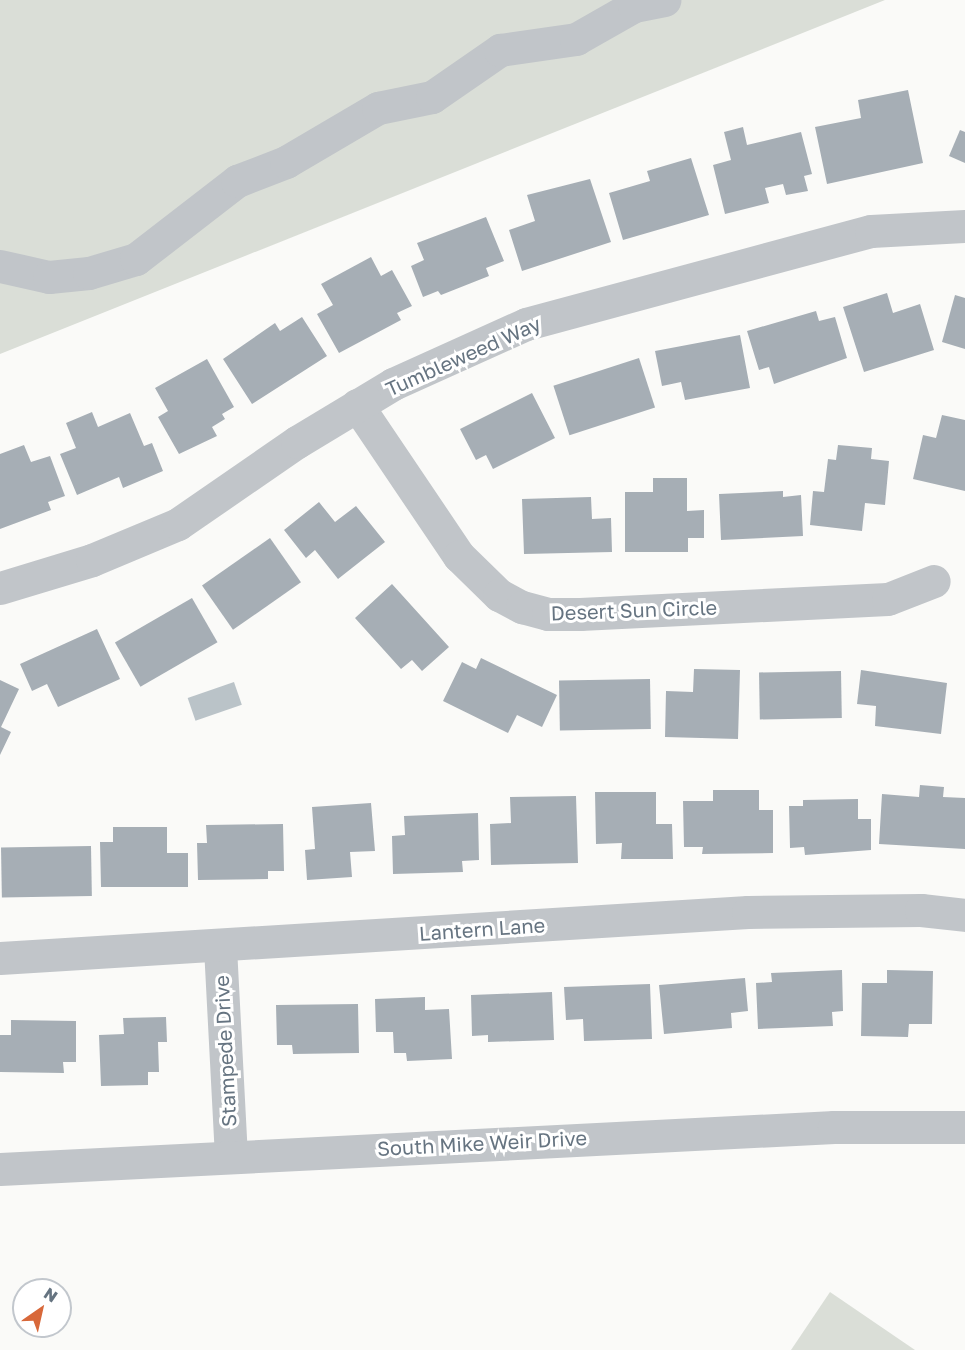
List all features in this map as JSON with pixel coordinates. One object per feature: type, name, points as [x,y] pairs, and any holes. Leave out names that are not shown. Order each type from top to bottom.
[{"type":"street","points":[[0,266],[49,277],[89,273],[136,259],[237,181],[286,162],[378,108],[432,97],[500,50],[576,39],[633,6],[664,0]]},
{"type":"street","name":"Tumbleweed Way","points":[[0,588],[92,560],[178,524],[357,405],[393,384],[526,324],[871,231],[965,225]]},
{"type":"street","name":"Desert Sun Circle","points":[[357,405],[459,556],[499,595],[522,607],[548,614],[580,614],[888,599],[934,581]]},
{"type":"street","name":"Lantern Lane","points":[[0,958],[220,947],[748,912],[921,910],[965,915]]},
{"type":"street","name":"Stampede Drive","points":[[220,947],[231,1154]]},
{"type":"street","name":"South Mike Weir Drive","points":[[0,1169],[231,1154],[834,1127],[965,1127]]},
{"type":"shaded area","points":[[0,0],[885,0],[0,354]]},
{"type":"shaded area","points":[[234,682],[242,705],[195,721],[188,698]]},
{"type":"shaded area","points":[[830,1292],[915,1350],[791,1350]]},
{"type":"building","points":[[908,90],[923,163],[827,184],[815,127],[861,118],[858,100]]},
{"type":"building","points":[[743,127],[747,145],[801,132],[812,174],[804,176],[808,191],[786,195],[783,184],[765,188],[769,203],[725,214],[713,165],[731,160],[724,132]]},
{"type":"building","points":[[960,130],[965,132],[965,163],[949,156]]},
{"type":"building","points":[[691,158],[709,215],[623,240],[609,193],[650,181],[647,171]]},
{"type":"building","points":[[590,179],[611,242],[522,271],[509,230],[535,221],[527,195]]},
{"type":"building","points":[[486,217],[504,261],[486,268],[489,276],[441,295],[438,291],[423,297],[411,266],[424,260],[417,243]]},
{"type":"building","points":[[371,257],[381,276],[392,270],[412,306],[397,313],[401,320],[339,353],[317,314],[333,305],[321,284]]},
{"type":"building","points":[[887,293],[893,313],[920,304],[934,350],[864,372],[843,307]]},
{"type":"building","points":[[955,295],[965,298],[965,349],[942,342]]},
{"type":"building","points":[[816,311],[819,321],[835,317],[847,358],[774,384],[769,367],[759,370],[747,331]]},
{"type":"building","points":[[302,317],[327,356],[252,404],[223,359],[275,323],[280,331]]},
{"type":"building","points":[[740,335],[750,388],[685,400],[681,382],[662,386],[655,351]]},
{"type":"building","points":[[639,358],[655,407],[569,435],[553,386]]},
{"type":"building","points":[[207,359],[234,407],[222,414],[225,419],[212,427],[217,436],[179,454],[158,417],[168,411],[155,388]]},
{"type":"building","points":[[532,393],[555,438],[493,469],[486,455],[476,460],[460,429]]},
{"type":"building","points":[[92,412],[98,427],[130,413],[144,446],[152,443],[163,471],[123,488],[119,477],[77,495],[60,454],[76,448],[66,423]]},
{"type":"building","points":[[942,415],[965,420],[965,491],[913,479],[923,435],[936,438]]},
{"type":"building","points":[[24,445],[31,462],[50,456],[65,496],[48,502],[51,510],[0,529],[0,454]]},
{"type":"building","points":[[838,445],[872,448],[871,459],[889,461],[885,505],[865,503],[862,531],[810,525],[813,491],[824,492],[828,459],[836,460]]},
{"type":"building","points":[[653,478],[687,478],[687,511],[704,510],[704,538],[688,538],[688,552],[625,552],[625,492],[653,492]]},
{"type":"building","points":[[783,491],[783,497],[801,495],[803,536],[721,540],[719,494]]},
{"type":"building","points":[[591,497],[592,519],[611,518],[612,552],[524,554],[522,499]]},
{"type":"building","points":[[319,502],[335,522],[356,506],[385,542],[338,579],[315,550],[306,558],[284,530]]},
{"type":"building","points":[[270,538],[301,582],[233,630],[202,586]]},
{"type":"building","points":[[392,584],[449,647],[422,671],[412,660],[401,669],[355,618]]},
{"type":"building","points":[[192,598],[218,642],[140,687],[115,642]]},
{"type":"building","points":[[97,629],[120,679],[58,707],[47,684],[32,691],[20,664]]},
{"type":"building","points":[[481,658],[557,695],[542,727],[517,715],[508,733],[443,701],[462,662],[476,669]]},
{"type":"building","points":[[694,669],[740,670],[738,739],[665,737],[666,691],[693,692]]},
{"type":"building","points":[[861,670],[947,683],[941,734],[875,726],[876,706],[857,704]]},
{"type":"building","points":[[841,671],[842,718],[760,719],[759,672]]},
{"type":"building","points":[[650,679],[651,729],[560,731],[559,681]]},
{"type":"building","points":[[0,680],[19,689],[1,727],[11,732],[0,755]]},
{"type":"building","points":[[920,785],[944,787],[943,797],[965,798],[965,849],[879,844],[882,794],[919,797]]},
{"type":"building","points":[[713,790],[759,790],[759,810],[773,810],[773,853],[702,854],[703,847],[684,847],[683,801],[713,801]]},
{"type":"building","points":[[595,792],[656,792],[656,824],[672,824],[673,859],[621,859],[622,843],[596,844]]},
{"type":"building","points":[[576,796],[578,863],[491,865],[490,824],[511,823],[510,797]]},
{"type":"building","points":[[858,799],[858,819],[871,819],[871,850],[805,855],[804,847],[790,848],[789,806],[803,806],[803,800]]},
{"type":"building","points":[[371,803],[375,851],[350,852],[352,877],[307,880],[305,850],[315,849],[312,807]]},
{"type":"building","points":[[478,813],[479,860],[462,861],[463,872],[393,874],[392,836],[405,835],[404,816]]},
{"type":"building","points":[[283,824],[284,871],[268,871],[268,879],[198,880],[197,843],[207,843],[206,825]]},
{"type":"building","points":[[113,827],[167,827],[167,853],[188,853],[188,887],[101,887],[100,842],[113,842]]},
{"type":"building","points":[[91,846],[92,896],[2,898],[1,848]]},
{"type":"building","points":[[842,970],[843,1011],[832,1012],[833,1026],[758,1029],[756,983],[772,982],[771,973]]},
{"type":"building","points":[[887,970],[933,971],[932,1024],[909,1024],[908,1037],[861,1036],[862,983],[887,983]]},
{"type":"building","points":[[745,978],[748,1011],[731,1013],[732,1028],[664,1034],[659,985]]},
{"type":"building","points":[[650,984],[652,1039],[584,1041],[583,1019],[566,1020],[564,987]]},
{"type":"building","points":[[552,992],[554,1040],[488,1042],[488,1035],[472,1036],[471,995]]},
{"type":"building","points":[[425,997],[425,1010],[449,1009],[452,1059],[407,1061],[406,1053],[394,1053],[393,1032],[376,1032],[375,999]]},
{"type":"building","points":[[358,1004],[359,1053],[293,1054],[292,1045],[277,1045],[276,1005]]},
{"type":"building","points":[[166,1017],[167,1042],[158,1042],[159,1072],[148,1072],[148,1085],[101,1086],[99,1035],[124,1034],[123,1018]]},
{"type":"building","points":[[11,1020],[76,1021],[76,1062],[63,1062],[64,1073],[0,1072],[0,1035],[11,1035]]}]
